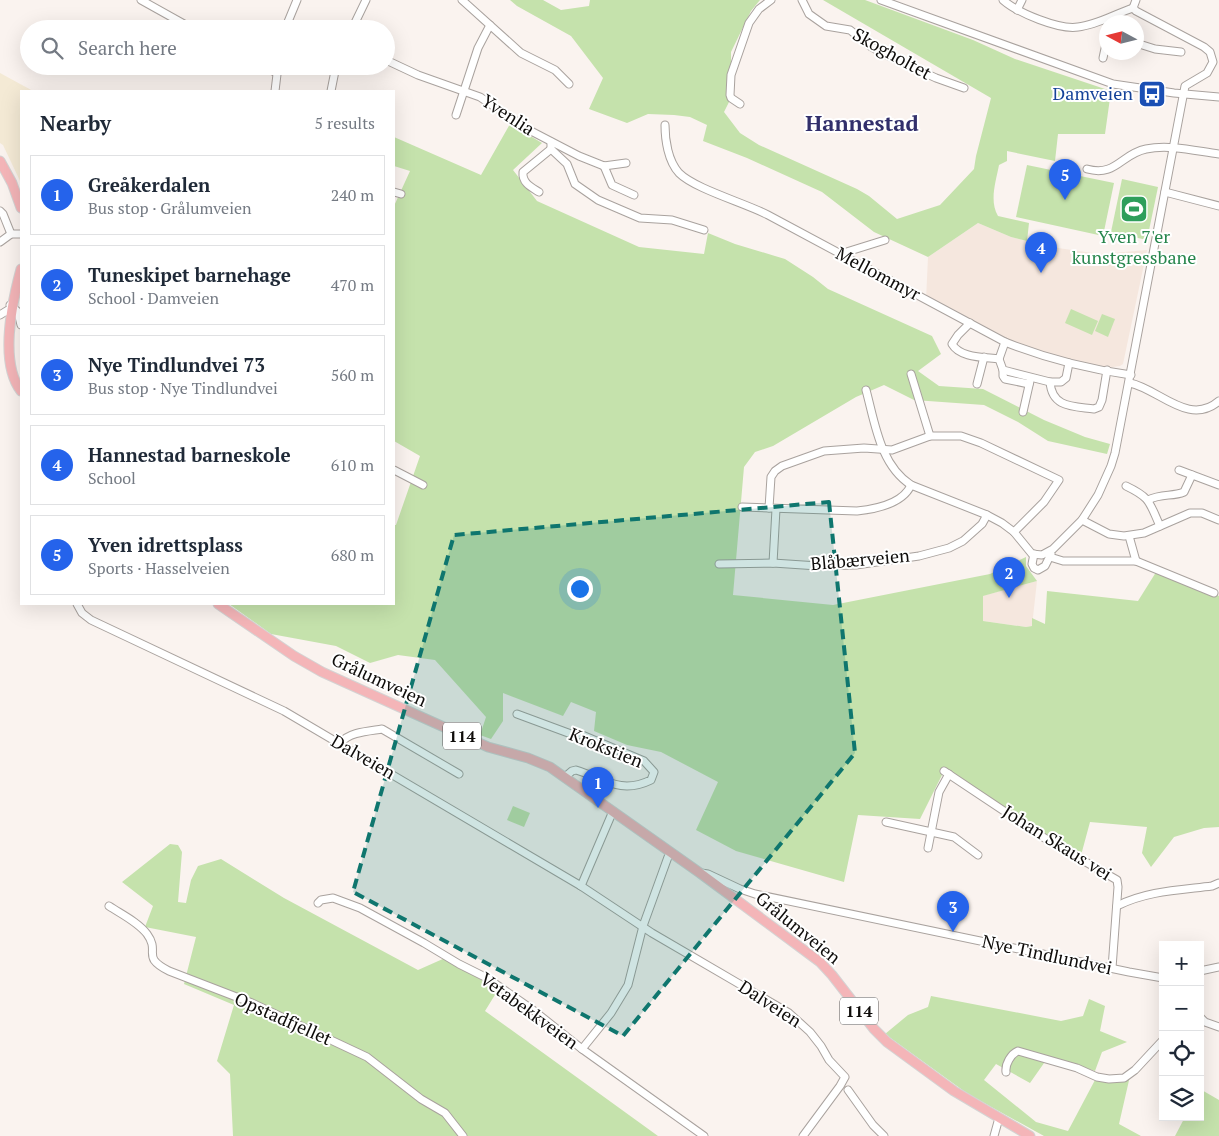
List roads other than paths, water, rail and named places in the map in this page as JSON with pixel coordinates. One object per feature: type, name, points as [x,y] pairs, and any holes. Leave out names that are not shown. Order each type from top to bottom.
[{"type":"main road","points":[[0,161],[20,201]]},
{"type":"main road","points":[[20,272],[6,310],[2,334],[1,361],[8,379],[20,390]]},
{"type":"main road","name":"Grålumveien","points":[[219,605],[294,656],[322,672],[488,747],[540,762],[565,777],[700,873],[820,962],[874,1029],[893,1047],[954,1091],[1030,1136]]},
{"type":"street","points":[[141,0],[177,20]]},
{"type":"street","points":[[289,20],[297,0]]},
{"type":"street","points":[[356,20],[366,0]]},
{"type":"street","points":[[462,0],[521,53],[555,70],[569,84]]},
{"type":"street","points":[[740,104],[730,95],[731,75],[749,23],[760,9],[771,0]]},
{"type":"street","name":"Skogholtet","points":[[802,0],[809,14],[826,26],[850,30],[870,46],[884,54],[936,78],[964,88]]},
{"type":"street","points":[[881,0],[1113,84],[1219,97]]},
{"type":"street","points":[[1003,0],[1017,10],[1067,27],[1077,27],[1099,22]]},
{"type":"street","points":[[1017,10],[1022,0]]},
{"type":"street","points":[[1118,15],[1132,8],[1136,0]]},
{"type":"street","points":[[1034,554],[1032,564],[1038,570],[1045,566],[1051,553],[1082,520],[1098,495],[1111,466],[1130,379],[1184,86],[1207,73],[1211,67],[1212,59],[1210,52],[1204,47],[1132,8]]},
{"type":"street","name":"Yvenlia","points":[[456,115],[478,48],[490,25]]},
{"type":"street","points":[[1144,46],[1155,49],[1181,52]]},
{"type":"street","name":"Yvenlia","points":[[395,64],[480,97],[551,146],[567,164],[575,184],[598,200],[640,218],[672,220],[704,230]]},
{"type":"street","points":[[275,90],[277,75]]},
{"type":"street","points":[[331,90],[334,75]]},
{"type":"street","name":"Mellommyr","points":[[665,125],[667,147],[674,164],[679,172],[688,179],[750,206],[1004,342],[1034,354],[1107,370],[1130,379],[1174,404],[1194,410],[1206,409],[1219,401]]},
{"type":"street","name":"Yvenlia","points":[[551,146],[604,166]]},
{"type":"street","name":"Yvenlia","points":[[539,192],[524,181],[523,175],[551,146]]},
{"type":"street","points":[[1087,169],[1107,170],[1144,149],[1172,148],[1219,154]]},
{"type":"street","points":[[626,163],[604,166],[612,185],[634,195]]},
{"type":"street","points":[[1165,192],[1219,206]]},
{"type":"street","points":[[0,211],[11,234]]},
{"type":"street","points":[[0,242],[11,234],[20,234]]},
{"type":"street","points":[[840,254],[886,240]]},
{"type":"street","points":[[6,310],[18,312],[20,321]]},
{"type":"street","points":[[970,323],[958,335],[952,344],[953,346],[964,354],[999,359]]},
{"type":"street","points":[[1004,342],[999,359],[1005,379],[1061,382],[1064,381],[1069,363]]},
{"type":"street","points":[[977,384],[984,357]]},
{"type":"street","points":[[1050,382],[1053,396],[1060,403],[1094,409],[1099,407],[1102,400],[1107,370]]},
{"type":"street","points":[[912,374],[930,436]]},
{"type":"street","points":[[1023,412],[1030,381]]},
{"type":"street","points":[[866,390],[888,463],[901,478],[911,485],[987,515],[1002,523],[1014,532],[1030,552],[1034,554],[1051,553],[1063,561],[1136,561],[1214,593]]},
{"type":"street","points":[[773,563],[771,477],[775,471],[782,466],[824,451],[864,448],[892,450],[930,436],[949,435],[966,438],[1059,480],[1040,507],[1014,532]]},
{"type":"street","points":[[1179,470],[1219,485]]},
{"type":"street","points":[[395,471],[423,485]]},
{"type":"street","points":[[1148,500],[1158,495],[1184,492],[1192,475]]},
{"type":"street","points":[[742,507],[873,510],[903,496],[911,485]]},
{"type":"street","points":[[1126,486],[1141,493],[1148,500],[1160,526]]},
{"type":"street","points":[[1082,520],[1109,534],[1129,536],[1144,533],[1184,515],[1196,512],[1219,520]]},
{"type":"street","name":"Blåbærveien","points":[[720,564],[856,565],[919,556],[949,548],[963,541],[982,524],[987,515]]},
{"type":"street","points":[[1129,536],[1136,561]]},
{"type":"street","name":"Dalveien","points":[[78,605],[82,613],[91,620],[284,711],[581,886],[678,948],[789,1012],[802,1023],[821,1046],[829,1060],[845,1077],[804,1136]]},
{"type":"street","name":"Krokstien","points":[[517,714],[571,734],[582,735],[644,760],[654,772],[651,780],[629,786],[601,781],[576,770],[572,770],[565,777]]},
{"type":"street","points":[[341,744],[343,740],[353,735],[384,730],[432,760],[459,774]]},
{"type":"street","name":"Johan Skaus vei","points":[[928,848],[939,792],[946,773],[1046,840],[1113,877],[1118,883],[1112,968]]},
{"type":"street","points":[[581,886],[613,811]]},
{"type":"street","points":[[886,822],[954,837],[978,855]]},
{"type":"street","points":[[582,1049],[611,1013],[628,985],[643,926],[668,857]]},
{"type":"street","name":"Nye Tindlundvei","points":[[700,873],[708,874],[755,894],[1159,977]]},
{"type":"street","points":[[1117,906],[1146,895],[1212,886],[1219,883]]},
{"type":"street","name":"Vetabekkveien","points":[[318,903],[326,898],[341,900],[360,908],[487,978],[704,1136]]},
{"type":"street","name":"Opstadfjellet","points":[[109,906],[147,934],[151,942],[153,961],[157,965],[252,1003],[368,1057],[421,1099],[445,1113],[463,1136]]},
{"type":"street","points":[[1204,970],[1219,967]]},
{"type":"street","points":[[1204,1021],[1219,1027]]},
{"type":"street","points":[[1006,1072],[1005,1068],[1012,1056],[1018,1051],[1077,1068],[1097,1077],[1109,1079],[1124,1078],[1135,1070],[1159,1044]]},
{"type":"street","points":[[848,1090],[873,1125],[884,1136]]},
{"type":"street","points":[[994,1136],[999,1118]]},
{"type":"place","name":"Damveien","points":[[1152,94]]},
{"type":"place","name":"Yven idrettsplass","points":[[1065,200]]},
{"type":"place","name":"Yven 7'er kunstgressbane","points":[[1134,209]]},
{"type":"place","name":"Hannestad barneskole","points":[[1041,273]]},
{"type":"place","name":"Tuneskipet barnehage","points":[[1009,598]]},
{"type":"place","name":"Greåkerdalen","points":[[598,808]]},
{"type":"place","name":"Nye Tindlundvei 73","points":[[953,932]]},
{"type":"district","name":"Hannestad","points":[[862,123]]}]
